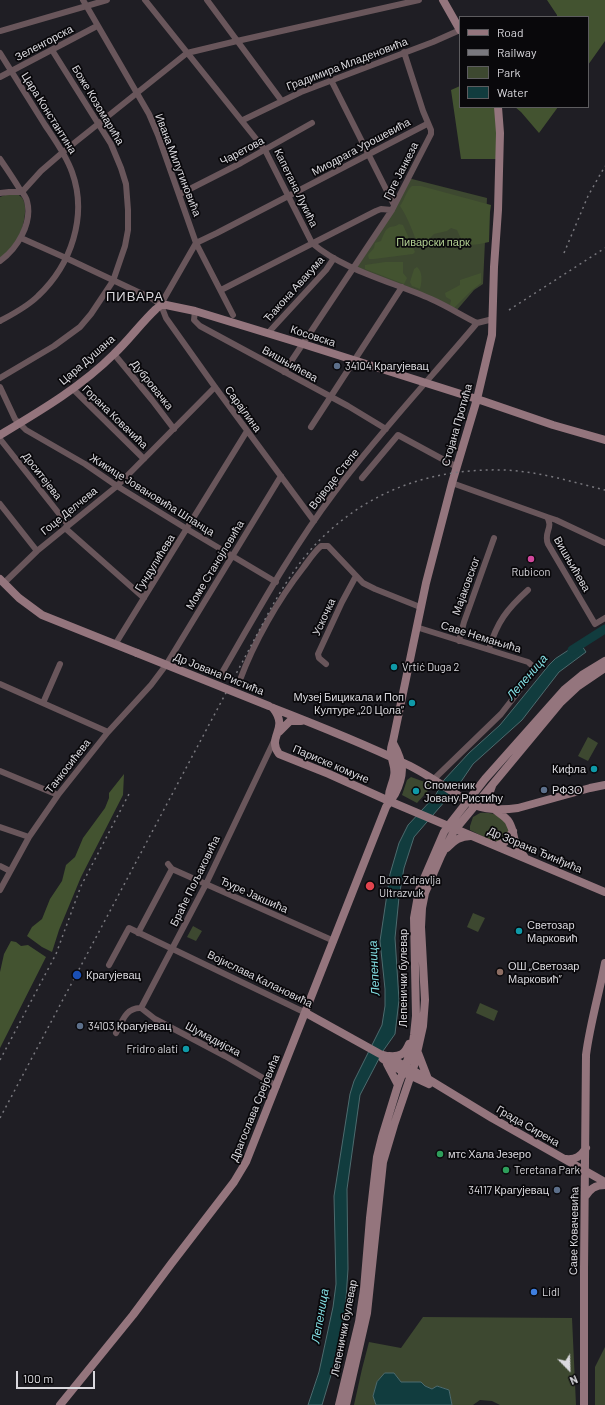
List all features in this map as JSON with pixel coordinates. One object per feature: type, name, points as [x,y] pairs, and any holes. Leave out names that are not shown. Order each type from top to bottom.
[{"type":"main road","points":[[443,0],[459,28]]},
{"type":"main road","name":"Стојана Протића","points":[[393,743],[420,607],[452,483],[477,400],[490,343],[498,210],[500,133],[498,108]]},
{"type":"main road","name":"Косовска","points":[[161,305],[172,305],[195,311],[268,333],[553,425],[605,440]]},
{"type":"main road","name":"Цара Душана","points":[[0,436],[73,389],[114,354],[161,305]]},
{"type":"main road","name":"Др Јована Ристића","points":[[2,581],[19,598],[42,615],[83,632],[116,643],[392,757],[435,780],[471,803]]},
{"type":"main road","name":"Лепенички булевар","points":[[346,1405],[367,1314],[383,1162],[418,1053],[423,1026],[425,1005],[421,942],[422,908],[425,893],[452,827],[471,803],[485,779],[565,689],[582,675],[605,661]]},
{"type":"main road","name":"Лепенички булевар","points":[[471,803],[493,783],[568,695],[583,682],[605,668]]},
{"type":"main road","points":[[271,707],[279,717],[280,724],[274,740],[275,747],[279,754]]},
{"type":"main road","points":[[278,732],[292,720],[306,722]]},
{"type":"main road","points":[[393,743],[403,771]]},
{"type":"main road","name":"Драгослава Срејовића","points":[[389,801],[388,794],[394,778],[395,768],[391,748],[393,743]]},
{"type":"main road","name":"Париске комуне","points":[[279,754],[413,810]]},
{"type":"main road","points":[[394,778],[403,771],[415,769]]},
{"type":"main road","name":"Драгослава Срејовића","points":[[60,1405],[133,1315],[170,1264],[238,1176],[249,1156],[389,801],[394,795],[401,781],[403,771]]},
{"type":"main road","points":[[493,783],[489,800],[492,807],[508,820],[513,831],[516,846],[526,858]]},
{"type":"main road","points":[[471,803],[494,809],[507,810],[605,785]]},
{"type":"main road","name":"Др Зорана Ђинђића","points":[[413,810],[605,892]]},
{"type":"main road","name":"Лепенички булевар","points":[[340,1405],[364,1294],[376,1163],[382,1137],[398,1085],[412,1048],[414,1035],[416,1016],[414,941],[416,903],[422,881],[444,832],[452,827]]},
{"type":"main road","points":[[496,846],[506,842],[513,831]]},
{"type":"main road","points":[[441,856],[457,838],[474,836]]},
{"type":"main road","name":"Саве Ковачевића","points":[[584,1405],[586,1055],[605,963]]},
{"type":"main road","name":"Војислава Калановића","points":[[306,1013],[404,1069]]},
{"type":"main road","points":[[398,1085],[384,1057],[400,1056],[404,1053],[414,1035]]},
{"type":"main road","points":[[400,1106],[411,1087],[426,1081],[418,1053]]},
{"type":"main road","name":"Града Сирена","points":[[404,1069],[441,1088],[605,1182]]},
{"type":"main road","points":[[564,1159],[575,1159],[579,1157],[586,1148]]},
{"type":"main road","points":[[585,1198],[588,1192],[594,1187],[605,1185]]},
{"type":"street","points":[[0,31],[84,3],[107,0]]},
{"type":"street","name":"Капетана Лукића","points":[[145,0],[243,120],[265,150],[312,244],[334,258],[354,268],[432,300],[477,324]]},
{"type":"street","points":[[207,0],[281,100]]},
{"type":"street","points":[[0,193],[22,192],[41,171],[63,152],[136,92],[187,53],[419,0]]},
{"type":"street","name":"Ивана Милутиновића","points":[[84,3],[136,92],[155,128],[196,242],[233,315]]},
{"type":"street","name":"Зеленгорска","points":[[0,77],[97,26]]},
{"type":"street","name":"Градимира Младеновића","points":[[243,120],[281,100],[433,42],[459,30]]},
{"type":"street","name":"Боже Козомарића","points":[[0,378],[54,346],[80,327],[91,314],[113,281],[125,246],[128,222],[128,195],[124,177],[116,155],[111,144],[52,50]]},
{"type":"street","name":"Грге Јанкеза","points":[[284,372],[393,208],[431,134],[431,130],[404,52]]},
{"type":"street","name":"Цара Константина","points":[[0,53],[63,152],[74,178],[79,209],[76,229],[66,258],[56,275],[37,297],[0,321]]},
{"type":"street","points":[[221,290],[376,210],[393,208],[331,80]]},
{"type":"street","name":"Чаретова","points":[[180,194],[265,150],[312,123]]},
{"type":"street","name":"Миодрага Урошевића","points":[[196,242],[428,124]]},
{"type":"street","points":[[0,158],[27,200],[28,209],[22,238],[7,256],[0,260]]},
{"type":"street","name":"Косовска","points":[[22,238],[154,299],[161,305]]},
{"type":"street","name":"Цара Душана","points":[[161,305],[196,242]]},
{"type":"street","name":"Ђакона Авакума","points":[[268,333],[326,270],[334,258]]},
{"type":"street","points":[[311,427],[402,288]]},
{"type":"street","name":"Сарајлина","points":[[161,305],[166,318],[314,521]]},
{"type":"street","name":"Вишњићева","points":[[195,311],[194,319],[196,323],[366,416],[386,429]]},
{"type":"street","points":[[477,324],[492,319]]},
{"type":"street","name":"Војводе Степе","points":[[220,676],[314,521],[345,478],[477,324]]},
{"type":"street","name":"Дубровачка","points":[[114,354],[174,429]]},
{"type":"street","name":"Гоце Делчева","points":[[2,581],[36,550],[116,486],[215,387]]},
{"type":"street","points":[[0,388],[19,424]]},
{"type":"street","name":"Горана Ковачића","points":[[73,389],[144,459]]},
{"type":"street","name":"Жикице Јовановића Шпанца","points":[[19,424],[85,464],[116,486],[276,582]]},
{"type":"street","name":"Гундулићева","points":[[116,643],[247,431]]},
{"type":"street","points":[[362,478],[398,435],[457,467]]},
{"type":"street","name":"Доситејева","points":[[0,439],[67,526],[144,598]]},
{"type":"street","name":"Моме Станојловића","points":[[166,665],[281,476]]},
{"type":"street","points":[[452,483],[556,520],[605,543]]},
{"type":"street","points":[[0,504],[36,550]]},
{"type":"street","name":"Вишњићева","points":[[547,517],[550,523],[550,527],[546,534],[548,544],[595,624],[605,618]]},
{"type":"street","name":"Мајаковског","points":[[459,641],[464,622],[494,538]]},
{"type":"street","points":[[240,680],[244,668],[270,617],[293,581],[318,549],[323,545],[328,546],[356,576],[367,585],[420,607]]},
{"type":"street","name":"Ускочка","points":[[326,664],[319,658],[318,654],[356,576]]},
{"type":"street","points":[[489,649],[500,621],[528,590]]},
{"type":"street","name":"Саве Немањића","points":[[416,627],[528,662],[536,668],[536,670],[500,714],[435,780]]},
{"type":"street","points":[[43,704],[60,664]]},
{"type":"street","name":"Танкосићева","points":[[0,890],[29,837],[58,795],[108,732],[151,685],[166,665]]},
{"type":"street","points":[[0,684],[108,732]]},
{"type":"street","name":"Браће Пољаковића","points":[[141,1008],[206,884],[274,740]]},
{"type":"street","name":"Париске комуне","points":[[265,761],[270,756],[279,754]]},
{"type":"street","points":[[0,771],[58,795]]},
{"type":"street","points":[[0,827],[29,837]]},
{"type":"street","points":[[0,866],[10,871]]},
{"type":"street","name":"Ђуре Јакшића","points":[[138,933],[170,866],[206,884],[334,941]]},
{"type":"street","name":"Војислава Калановића","points":[[109,965],[129,928],[306,1013]]},
{"type":"street","points":[[116,1033],[127,1013],[135,1008],[141,1008]]},
{"type":"street","name":"Шумадијска","points":[[141,1008],[155,1019],[225,1056],[277,1086]]},
{"type":"green space","points":[[547,0],[605,0],[605,41],[589,64],[589,16],[557,15]]},
{"type":"green space","points":[[459,86],[459,108],[496,108],[497,111],[497,159],[461,159],[451,90]]},
{"type":"green space","points":[[516,108],[557,108],[539,133]]},
{"type":"green space","name":"Пиварски парк","points":[[408,178],[487,198],[483,284],[474,290],[456,311],[355,267]]},
{"type":"green space","points":[[412,186],[421,186],[491,205],[489,242],[473,245],[465,243],[457,230],[451,228],[447,231],[434,234],[418,246],[408,220],[400,206],[408,190]]},
{"type":"green space","points":[[5,195],[19,195],[25,205],[25,212],[23,226],[16,243],[0,258],[0,197]]},
{"type":"green space","points":[[399,224],[403,225],[415,252],[413,254],[369,259],[368,255],[374,248],[375,243],[381,241],[387,229]]},
{"type":"green space","points":[[385,262],[403,262],[403,273],[407,278],[404,284],[365,269],[365,265]]},
{"type":"green space","points":[[417,267],[421,274],[422,280],[420,289],[412,286],[410,282],[414,269]]},
{"type":"green space","points":[[481,273],[481,283],[454,308],[450,305],[451,300],[446,297],[445,293],[460,285],[460,280]]},
{"type":"green space","points":[[588,737],[598,743],[588,761],[578,756]]},
{"type":"green space","points":[[124,774],[123,795],[81,877],[59,930],[52,952],[27,936],[32,927],[42,919],[50,899],[62,881],[66,865],[75,857],[83,838],[105,808],[109,798],[109,793]]},
{"type":"green space","points":[[411,777],[433,785],[417,803],[402,795],[407,780]]},
{"type":"green space","points":[[480,813],[494,814],[504,820],[510,828],[506,838],[498,842],[470,830],[473,817]]},
{"type":"green space","points":[[473,913],[485,918],[478,932],[467,927]]},
{"type":"green space","points":[[193,926],[202,931],[196,941],[187,937]]},
{"type":"green space","points":[[11,941],[16,942],[21,946],[28,945],[46,957],[0,1048],[0,972],[4,954]]},
{"type":"green space","points":[[480,1003],[498,1011],[494,1021],[476,1013]]},
{"type":"green space","points":[[423,1317],[572,1318],[576,1405],[500,1405],[492,1401],[480,1400],[473,1405],[452,1405],[449,1390],[438,1386],[432,1389],[425,1386],[421,1382],[401,1382],[394,1374],[385,1373],[377,1382],[373,1396],[376,1405],[354,1405],[369,1342],[401,1348]]},
{"type":"green space","points":[[605,1347],[605,1405],[595,1405],[595,1367]]},
{"type":"water","points":[[580,643],[586,652],[559,672],[522,720],[473,764],[458,786],[414,837],[404,868],[399,897],[395,938],[399,1000],[395,1034],[383,1051],[360,1095],[347,1189],[348,1269],[345,1314],[334,1365],[322,1405],[308,1405],[319,1372],[333,1307],[336,1284],[334,1196],[350,1094],[354,1081],[382,1025],[385,1006],[385,989],[380,941],[390,874],[399,843],[408,825],[435,796],[444,780],[469,753],[500,725],[549,665],[555,659]]},
{"type":"water","points":[[385,1373],[394,1373],[401,1382],[421,1382],[425,1386],[432,1389],[437,1386],[449,1390],[452,1405],[376,1405],[373,1396],[377,1382]]},
{"type":"waterway","name":"Лепеница","points":[[572,650],[605,629]]},
{"type":"railway","points":[[564,253],[588,196],[605,166]]},
{"type":"railway","points":[[509,310],[605,248]]},
{"type":"railway","points":[[0,1118],[270,610],[295,570],[318,542],[345,518],[365,504],[386,493],[431,477],[479,470],[504,470],[529,472],[555,477],[605,490]]},
{"type":"railway","points":[[0,1060],[56,954],[81,886],[129,794]]},
{"type":"place","name":"34104 Крагујевац","points":[[337,366]]},
{"type":"place","name":"Rubicon","points":[[531,559]]},
{"type":"place","name":"Vrtić Duga 2","points":[[394,667]]},
{"type":"place","name":"Музеј Бицикала и Поп Културе „20 Цола”","points":[[412,703]]},
{"type":"place","name":"Кифла","points":[[594,769]]},
{"type":"place","name":"РФЗО","points":[[544,790]]},
{"type":"place","name":"Споменик Јовану Ристићу","points":[[416,791]]},
{"type":"place","name":"Dom Zdravlja Ultrazvuk","points":[[370,886]]},
{"type":"place","name":"Светозар Марковић","points":[[519,931]]},
{"type":"place","name":"ОШ „Светозар Марковић”","points":[[500,972]]},
{"type":"place","name":"Крагујевац","points":[[77,975]]},
{"type":"place","name":"34103 Крагујевац","points":[[80,1026]]},
{"type":"place","name":"Fridro alati","points":[[186,1049]]},
{"type":"place","name":"мтс Хала Језеро","points":[[440,1154]]},
{"type":"place","name":"Teretana Park","points":[[506,1170]]},
{"type":"place","name":"34117 Крагујевац","points":[[557,1190]]},
{"type":"place","name":"Lidl","points":[[534,1292]]},
{"type":"district","name":"ПИВАРА","points":[[135,297]]}]
